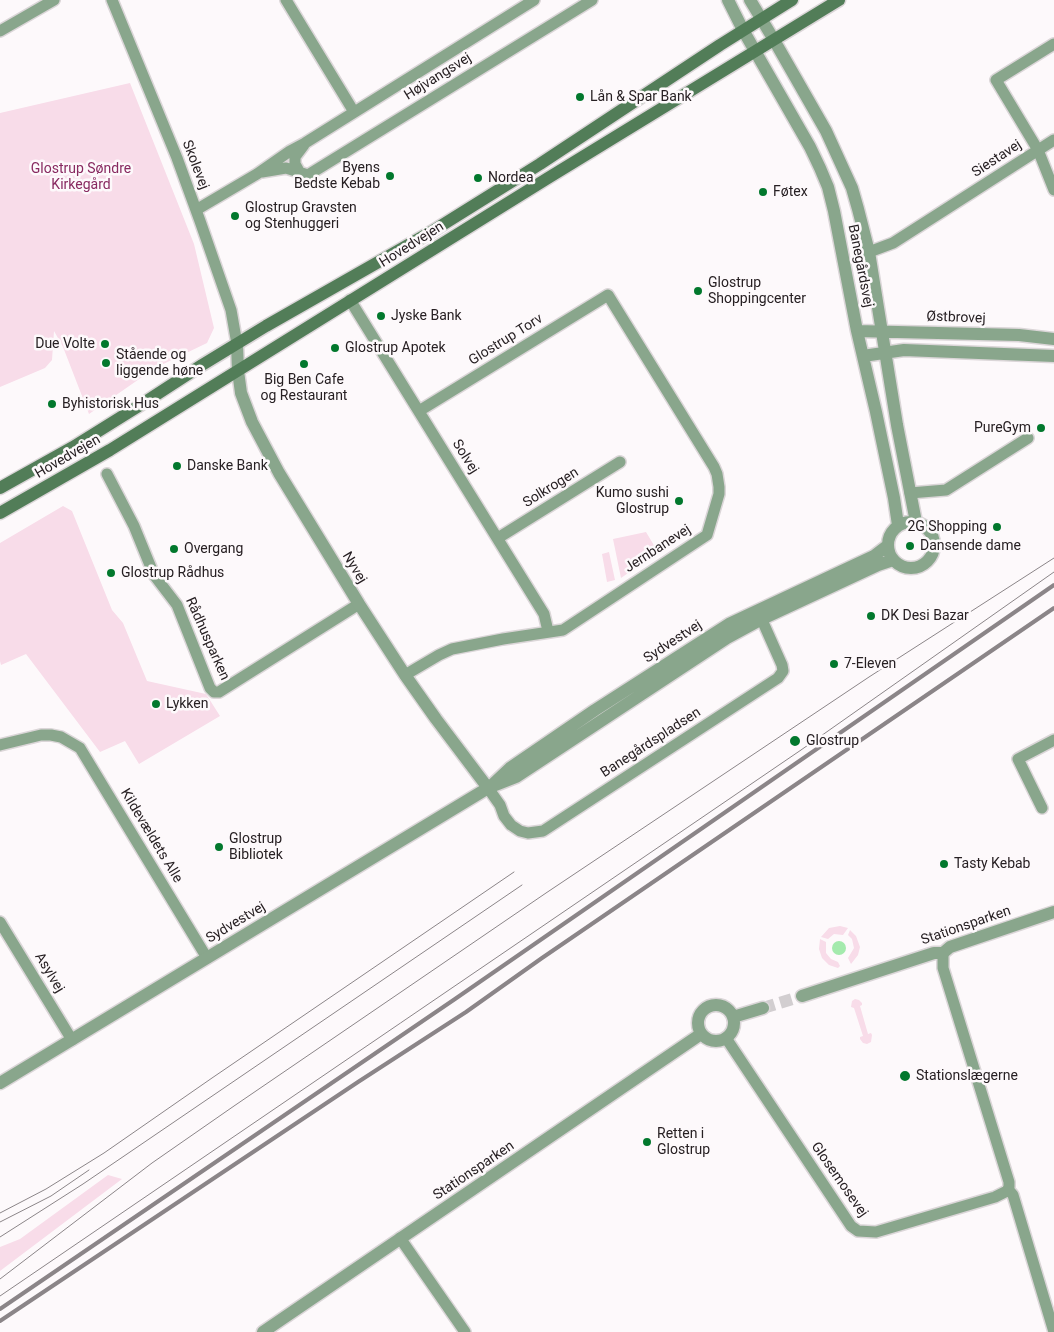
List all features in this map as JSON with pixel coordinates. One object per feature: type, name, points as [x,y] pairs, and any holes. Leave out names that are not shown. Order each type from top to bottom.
[{"type":"main road","name":"Hovedvejen","points":[[0,488],[73,447],[237,344],[431,232],[540,164],[743,30],[792,0]]},
{"type":"main road","name":"Hovedvejen","points":[[0,513],[110,450],[350,300],[839,0]]},
{"type":"street","points":[[0,31],[54,0]]},
{"type":"street","name":"Skolevej","points":[[112,0],[177,158],[196,210],[231,310],[237,344]]},
{"type":"street","points":[[286,0],[354,112]]},
{"type":"street","name":"Højvangsvej","points":[[196,210],[258,174],[290,150],[305,143],[534,0]]},
{"type":"street","name":"Højvangsvej","points":[[258,174],[281,168],[308,175],[592,0]]},
{"type":"street","name":"Banegårdsvej","points":[[728,0],[813,154],[828,187],[857,331],[894,498],[898,526]]},
{"type":"street","name":"Banegårdsvej","points":[[750,0],[819,116],[852,188],[869,252],[916,522]]},
{"type":"street","name":"Siestavej","points":[[869,252],[892,243],[1038,150],[996,80],[1054,44]]},
{"type":"street","points":[[1054,140],[1038,150],[1054,190]]},
{"type":"street","points":[[300,173],[295,164],[295,157],[305,143]]},
{"type":"street","name":"Glostrup Torv","points":[[419,411],[608,295]]},
{"type":"street","name":"Jernbanevej","points":[[405,675],[439,654],[452,649],[563,630],[707,535],[719,494],[719,480],[714,467],[608,295]]},
{"type":"street","name":"Solvej","points":[[350,300],[544,614],[548,632]]},
{"type":"street","name":"Østbrovej","points":[[857,331],[1019,335],[1054,339]]},
{"type":"street","name":"Nyvej","points":[[237,344],[241,393],[247,410],[279,473],[405,675],[488,788]]},
{"type":"street","points":[[863,356],[904,350],[950,350],[1054,356]]},
{"type":"street","points":[[910,493],[946,490],[1028,438]]},
{"type":"street","name":"Solkrogen","points":[[498,538],[620,462]]},
{"type":"street","name":"Rådhusparken","points":[[107,474],[134,526],[154,575],[177,605],[210,688],[214,692],[219,692],[359,604]]},
{"type":"street","points":[[907,522],[916,522],[926,527],[932,535],[934,550],[929,560],[921,566],[913,568],[903,567],[893,560],[888,552],[887,546],[890,534],[898,526],[907,522]]},
{"type":"street","name":"Sydvestvej","points":[[760,614],[874,556],[887,546]]},
{"type":"street","name":"Sydvestvej","points":[[0,1084],[488,788],[510,768],[595,710],[729,624],[760,614],[893,560]]},
{"type":"street","name":"Banegårdspladsen","points":[[488,788],[511,825],[520,831],[528,833],[543,831],[548,828],[782,675],[784,671],[782,665],[760,614]]},
{"type":"street","name":"Kildevældets Alle","points":[[0,745],[41,735],[61,737],[80,748],[207,958]]},
{"type":"street","points":[[1042,808],[1018,759],[1054,740]]},
{"type":"street","name":"Stationsparken","points":[[802,996],[934,953],[943,953],[950,946],[1054,912]]},
{"type":"street","name":"Asylvej","points":[[0,922],[72,1040]]},
{"type":"street","points":[[943,953],[943,968],[997,1140],[1009,1182],[1008,1189],[1013,1195],[1054,1332]]},
{"type":"street","points":[[713,1004],[726,1007],[734,1017],[733,1029],[726,1038],[713,1041],[706,1039],[701,1034],[697,1022],[702,1010],[713,1004]]},
{"type":"street","points":[[734,1017],[763,1008]]},
{"type":"street","name":"Stationsparken","points":[[263,1332],[701,1034]]},
{"type":"street","name":"Glosemosevej","points":[[726,1038],[840,1210],[851,1226],[858,1231],[876,1232],[898,1226],[995,1198],[1008,1189]]},
{"type":"street","points":[[400,1238],[465,1332]]},
{"type":"green space","name":"Glostrup Søndre Kirkegård","points":[[130,83],[194,244],[214,328],[207,343],[155,368],[89,414],[63,347],[54,331],[52,360],[45,368],[0,387],[0,113]]},
{"type":"green space","points":[[63,506],[72,511],[112,610],[123,623],[147,681],[206,694],[220,716],[139,764],[125,741],[100,752],[26,654],[1,665],[0,543]]},
{"type":"green space","points":[[646,532],[658,552],[621,578],[613,539]]},
{"type":"green space","points":[[609,552],[615,580],[607,582],[602,554]]},
{"type":"green space","points":[[840,926],[848,928],[843,935],[834,934],[828,939],[821,937],[829,928]]},
{"type":"green space","points":[[850,930],[856,936],[860,947],[858,955],[851,964],[848,958],[854,948],[852,939],[848,935]]},
{"type":"green space","points":[[820,939],[826,942],[826,953],[831,959],[838,962],[840,966],[838,968],[829,965],[822,958],[819,949]]},
{"type":"green space","points":[[855,999],[862,1003],[860,1006],[868,1034],[871,1033],[872,1035],[871,1042],[867,1044],[863,1043],[860,1039],[863,1036],[854,1008],[851,1007],[852,1001]]},
{"type":"green space","points":[[108,1175],[122,1179],[0,1271],[0,1247],[20,1239]]},
{"type":"shaded area","points":[[836,941],[842,941],[846,948],[842,955],[836,955],[832,951],[832,945]]},
{"type":"tunnel","points":[[763,1008],[802,996]]},
{"type":"tram line","points":[[0,1279],[152,1163],[234,1106],[546,893],[869,677],[1054,558]]},
{"type":"tram line","points":[[0,1296],[801,750],[1054,572]]},
{"type":"tram line","points":[[0,1213],[46,1189],[104,1153],[514,872]]},
{"type":"tram line","points":[[0,1237],[83,1184],[522,885]]},
{"type":"tram line","points":[[0,1222],[51,1196],[89,1170]]},
{"type":"railway","points":[[0,1309],[455,999],[1054,585]]},
{"type":"railway","points":[[0,1321],[466,1012],[1054,608]]},
{"type":"place","name":"Lån & Spar Bank","points":[[580,97]]},
{"type":"place","name":"Byens Bedste Kebab","points":[[390,176]]},
{"type":"place","name":"Nordea","points":[[478,178]]},
{"type":"place","name":"Føtex","points":[[763,192]]},
{"type":"place","name":"Glostrup Gravsten og Stenhuggeri","points":[[235,216]]},
{"type":"place","name":"Glostrup Shoppingcenter","points":[[698,291]]},
{"type":"place","name":"Jyske Bank","points":[[381,316]]},
{"type":"place","name":"Due Volte","points":[[105,344]]},
{"type":"place","name":"Glostrup Apotek","points":[[335,348]]},
{"type":"place","name":"Stående og liggende høne","points":[[106,363]]},
{"type":"place","name":"Big Ben Cafe og Restaurant","points":[[304,364]]},
{"type":"place","name":"Byhistorisk Hus","points":[[52,404]]},
{"type":"place","name":"PureGym","points":[[1041,428]]},
{"type":"place","name":"Danske Bank","points":[[177,466]]},
{"type":"place","name":"Kumo sushi Glostrup","points":[[679,501]]},
{"type":"place","name":"2G Shopping","points":[[997,527]]},
{"type":"place","name":"Dansende dame","points":[[910,546]]},
{"type":"place","name":"Overgang","points":[[174,549]]},
{"type":"place","name":"Glostrup Rådhus","points":[[111,573]]},
{"type":"place","name":"DK Desi Bazar","points":[[871,616]]},
{"type":"place","name":"7-Eleven","points":[[834,664]]},
{"type":"place","name":"Lykken","points":[[156,704]]},
{"type":"place","name":"Glostrup","points":[[795,741]]},
{"type":"place","name":"Glostrup Bibliotek","points":[[219,847]]},
{"type":"place","name":"Tasty Kebab","points":[[944,864]]},
{"type":"place","name":"Stationslægerne","points":[[905,1076]]},
{"type":"place","name":"Retten i Glostrup","points":[[647,1142]]}]
